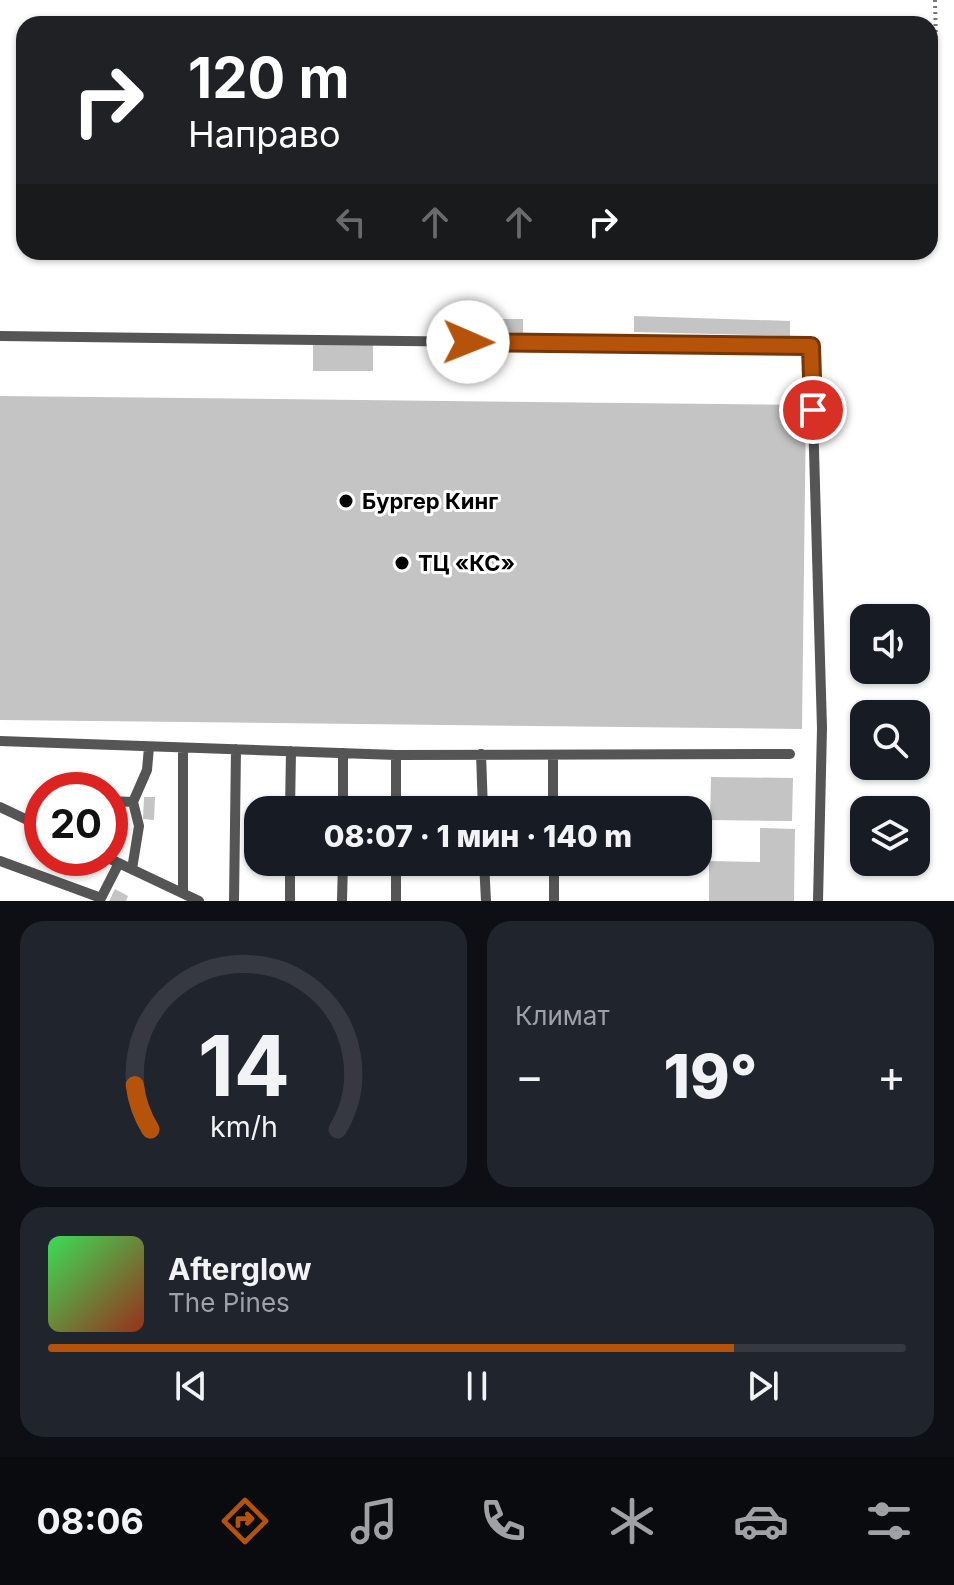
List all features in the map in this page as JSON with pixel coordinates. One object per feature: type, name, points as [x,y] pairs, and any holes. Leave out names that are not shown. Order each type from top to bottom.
[{"type":"lane","points":[[0,336],[811,346],[822,728],[818,901]]},
{"type":"lane","points":[[0,741],[396,755],[790,754]]},
{"type":"lane","points":[[132,869],[139,826],[133,802],[147,770],[149,747]]},
{"type":"lane","points":[[183,748],[183,892]]},
{"type":"lane","points":[[234,901],[236,749]]},
{"type":"lane","points":[[290,796],[291,751]]},
{"type":"lane","points":[[343,753],[343,796]]},
{"type":"lane","points":[[481,754],[482,796]]},
{"type":"lane","points":[[396,755],[396,796]]},
{"type":"lane","points":[[553,755],[553,796]]},
{"type":"lane","points":[[128,802],[133,802]]},
{"type":"lane","points":[[0,807],[24,818]]},
{"type":"lane","points":[[0,861],[100,900],[112,876]]},
{"type":"lane","points":[[128,867],[199,901]]},
{"type":"lane","points":[[290,876],[290,901]]},
{"type":"lane","points":[[342,901],[343,876]]},
{"type":"lane","points":[[396,876],[396,901]]},
{"type":"lane","points":[[485,876],[486,901]]},
{"type":"lane","points":[[554,876],[554,901]]},
{"type":"building","points":[[634,316],[790,321],[790,336],[634,332]]},
{"type":"building","points":[[503,319],[523,319],[523,333],[502,332]]},
{"type":"building","points":[[313,343],[373,343],[373,371],[313,371]]},
{"type":"building","name":"ТЦ «КС»","points":[[0,396],[806,405],[802,729],[0,720]]},
{"type":"building","points":[[711,777],[793,778],[792,821],[712,820]]},
{"type":"building","points":[[144,797],[155,797],[154,820],[143,819]]},
{"type":"building","points":[[760,828],[795,829],[794,901],[709,901],[712,861],[760,862]]},
{"type":"building","points":[[115,889],[128,896],[126,901],[109,901]]},
{"type":"place","name":"Бургер Кинг","points":[[346,501]]},
{"type":"place","name":"ТЦ «КС»","points":[[402,563]]},
{"type":"route","points":[[468,342],[811,346],[813,410]]}]
